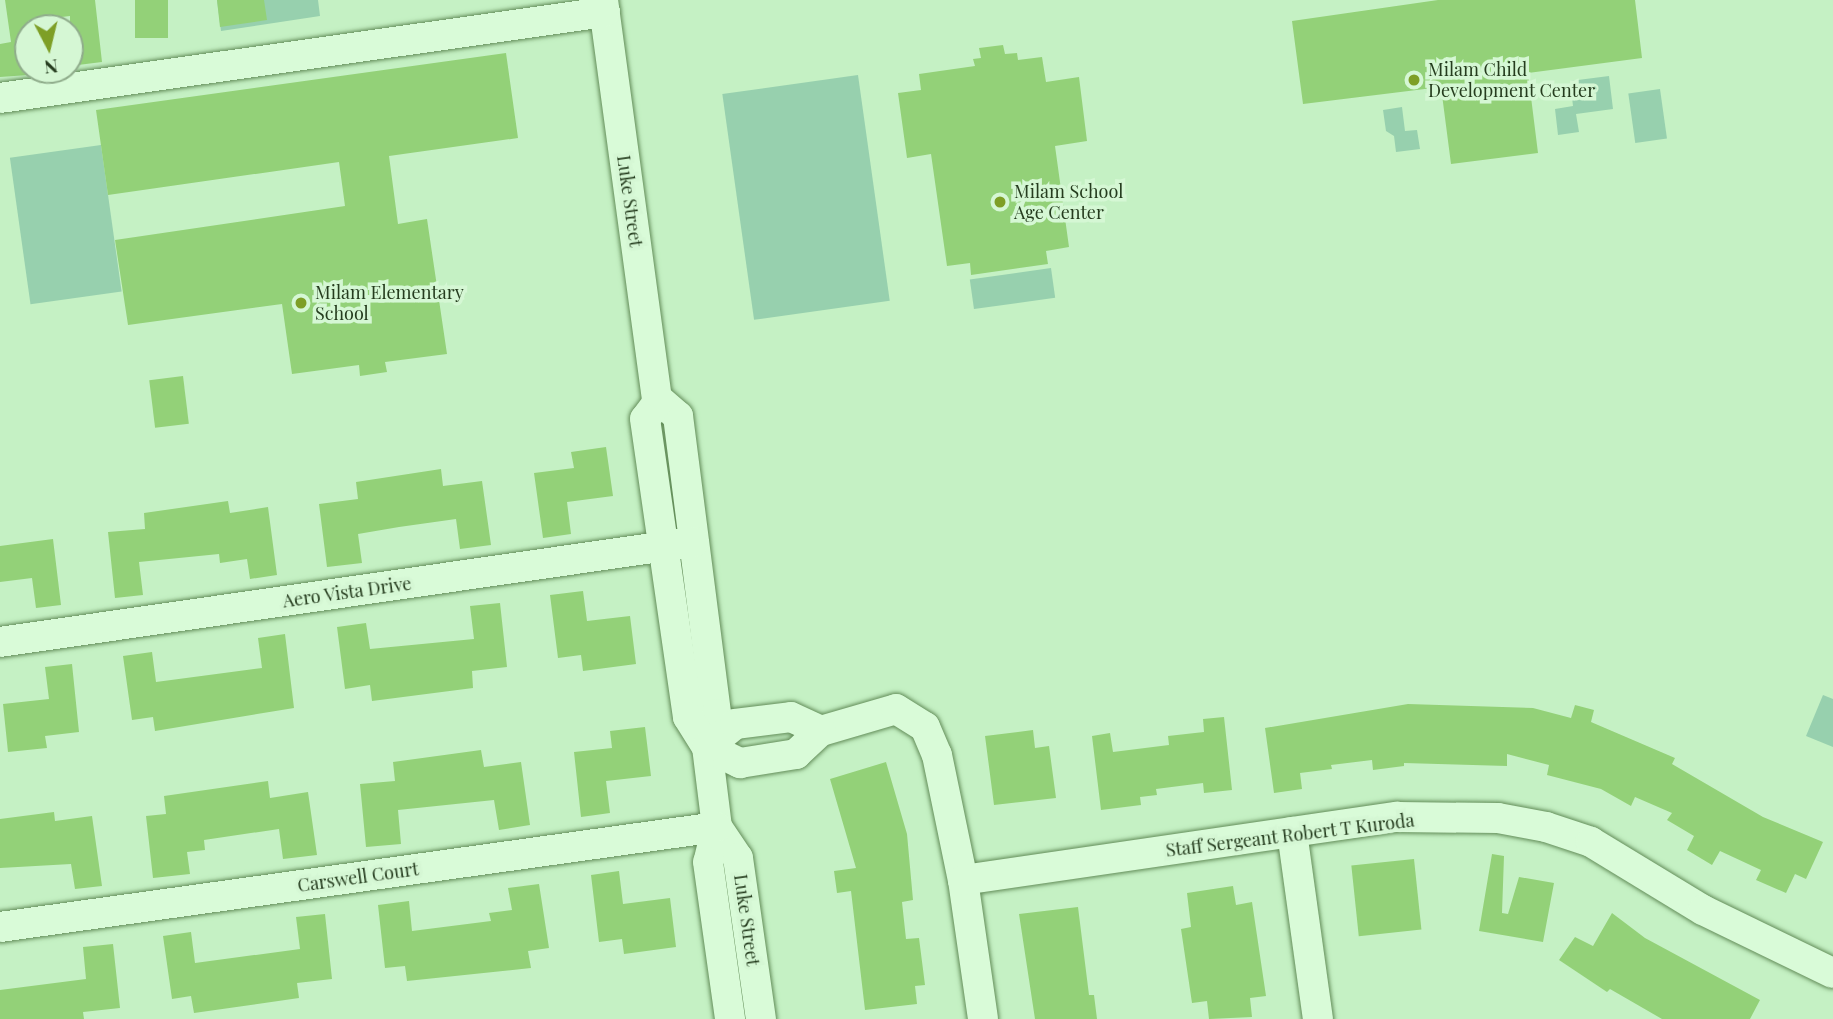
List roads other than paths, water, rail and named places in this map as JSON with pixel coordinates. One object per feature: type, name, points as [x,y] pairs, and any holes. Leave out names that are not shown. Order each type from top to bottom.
[{"type":"street","points":[[0,98],[604,6]]},
{"type":"street","name":"Luke Street","points":[[604,6],[658,402],[645,419],[688,717],[706,747],[717,827],[708,863],[730,1019]]},
{"type":"street","name":"Luke Street","points":[[658,402],[678,416],[716,714],[706,747]]},
{"type":"street","name":"Aero Vista Drive","points":[[0,642],[694,542]]},
{"type":"street","points":[[706,747],[740,763],[796,754],[821,731],[896,709],[925,727],[937,755],[964,880],[983,1019]]},
{"type":"street","name":"Staff Sergeant Robert T Kuroda","points":[[964,880],[1397,817],[1498,818],[1546,827],[1591,842],[1703,910],[1833,973]]},
{"type":"street","name":"Luke Street","points":[[717,827],[738,858],[761,1019]]},
{"type":"street","name":"Carswell Court","points":[[0,928],[717,827]]},
{"type":"street","points":[[1292,832],[1318,1019]]},
{"type":"place","name":"Milam Child Development Center","points":[[1414,80]]},
{"type":"place","name":"Milam School Age Center","points":[[1000,202]]},
{"type":"place","name":"Milam Elementary School","points":[[301,303]]}]
